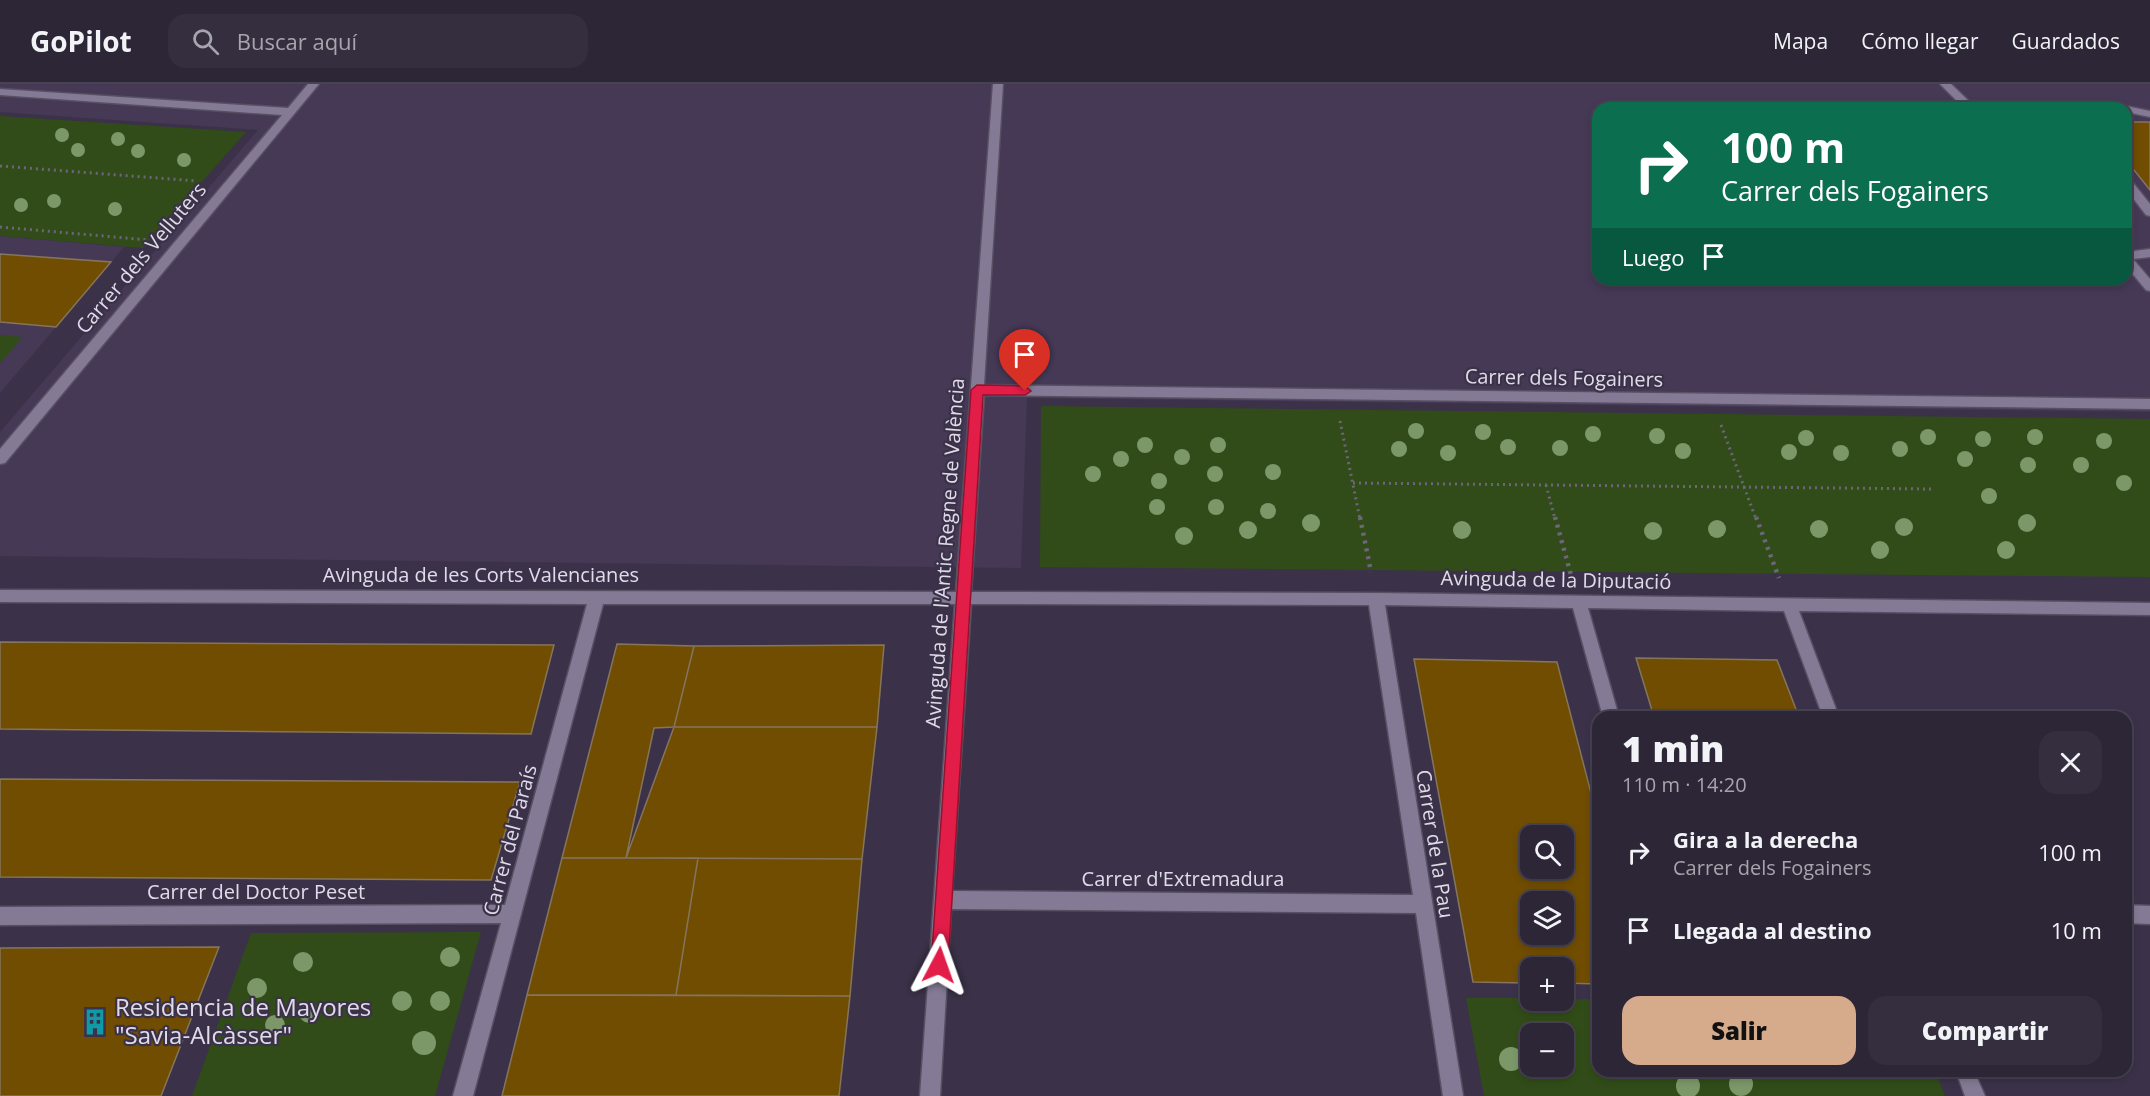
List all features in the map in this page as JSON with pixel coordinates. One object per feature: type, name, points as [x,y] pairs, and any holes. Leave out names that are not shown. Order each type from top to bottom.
[{"type":"street","name":"Carrer dels Velluters","points":[[0,459],[314,84]]},
{"type":"street","name":"Avinguda de l'Antic Regne de València","points":[[930,1096],[998,84]]},
{"type":"street","points":[[1945,84],[1964,102]]},
{"type":"street","points":[[0,92],[291,112]]},
{"type":"street","points":[[2132,110],[2150,114]]},
{"type":"street","points":[[2132,190],[2150,212]]},
{"type":"street","points":[[2132,257],[2150,253]]},
{"type":"street","points":[[2132,265],[2150,287]]},
{"type":"street","name":"Carrer dels Fogainers","points":[[977,390],[2150,404]]},
{"type":"street","name":"Avinguda de les Corts Valencianes","points":[[0,596],[962,598]]},
{"type":"street","name":"Carrer del Paraís","points":[[463,1096],[597,596]]},
{"type":"street","name":"Avinguda de la Diputació","points":[[962,598],[1376,599],[2150,609]]},
{"type":"street","name":"Carrer de la Pau","points":[[1376,599],[1421,904],[1453,1096]]},
{"type":"street","points":[[1579,602],[1609,711]]},
{"type":"street","points":[[1789,603],[1829,711]]},
{"type":"street","name":"Carrer d'Extremadura","points":[[944,900],[1421,904]]},
{"type":"street","name":"Carrer del Doctor Peset","points":[[0,916],[512,914]]},
{"type":"street","points":[[2132,914],[2150,915]]},
{"type":"street","points":[[1967,1077],[1975,1096]]},
{"type":"path","points":[[0,166],[228,184]]},
{"type":"path","points":[[0,227],[180,243]]},
{"type":"path","points":[[1335,395],[1376,599]]},
{"type":"path","points":[[1712,400],[1789,603]]},
{"type":"path","points":[[1353,483],[1930,489]]},
{"type":"path","points":[[1546,485],[1579,602]]},
{"type":"shaded area","points":[[0,84],[2150,84],[2150,412],[1027,398],[1021,568],[0,556],[0,432],[258,130],[0,112]]},
{"type":"shaded area","points":[[0,236],[124,247],[0,393]]},
{"type":"green space","points":[[0,116],[246,132],[143,248],[0,236]]},
{"type":"green space","points":[[0,335],[23,337],[0,363]]},
{"type":"green space","points":[[1041,406],[2150,419],[2150,577],[1040,567]]},
{"type":"green space","points":[[481,932],[435,1096],[192,1096],[251,933]]},
{"type":"green space","points":[[1466,998],[1520,998],[1520,1011],[1574,1011],[1574,999],[1592,999],[1592,1077],[1937,1077],[1945,1096],[1484,1096]]},
{"type":"building","points":[[2132,122],[2150,122],[2150,190],[2132,168]]},
{"type":"building","points":[[0,254],[111,262],[56,327],[0,322]]},
{"type":"building","points":[[0,642],[554,645],[531,734],[0,729]]},
{"type":"building","points":[[617,644],[694,646],[674,727],[654,728],[626,858],[562,858]]},
{"type":"building","points":[[884,645],[877,727],[674,727],[694,646]]},
{"type":"building","points":[[1636,658],[1777,660],[1797,711],[1652,711]]},
{"type":"building","points":[[1414,659],[1557,662],[1592,797],[1592,984],[1574,983],[1574,957],[1520,957],[1520,983],[1473,982]]},
{"type":"building","points":[[674,727],[877,727],[862,859],[626,858]]},
{"type":"building","points":[[0,779],[520,782],[491,880],[0,877]]},
{"type":"building","points":[[562,858],[698,858],[676,995],[527,995]]},
{"type":"building","points":[[698,858],[862,859],[850,996],[676,995]]},
{"type":"building","name":"Residencia de Mayores \"Savia-Alcàsser\"","points":[[219,947],[161,1096],[0,1096],[0,948]]},
{"type":"building","points":[[527,995],[850,996],[839,1096],[502,1096]]},
{"type":"place","name":"Residencia de Mayores \"Savia-Alcàsser\"","points":[[95,1022]]},
{"type":"route","points":[[939,965],[977,390],[1025,391]]}]
